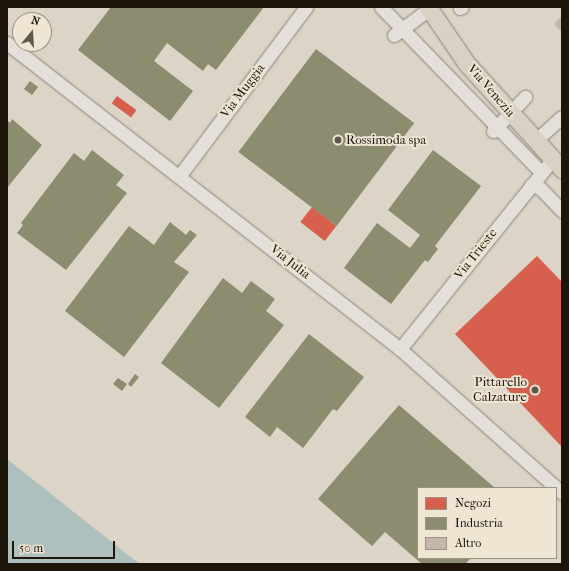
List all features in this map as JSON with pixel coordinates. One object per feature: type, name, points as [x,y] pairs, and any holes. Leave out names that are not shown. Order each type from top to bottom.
[{"type":"main road","name":"Via Venezia","points":[[428,8],[467,64],[535,141],[552,167]]},
{"type":"street","name":"Via Muggia","points":[[180,176],[306,7]]},
{"type":"street","points":[[381,7],[398,32],[495,128],[552,167]]},
{"type":"street","points":[[398,32],[428,8]]},
{"type":"street","name":"Via Julia","points":[[7,43],[180,176],[400,349],[555,487]]},
{"type":"street","points":[[495,128],[525,97]]},
{"type":"street","points":[[535,141],[562,117]]},
{"type":"street","name":"Via Trieste","points":[[400,349],[531,185],[552,167]]},
{"type":"street","points":[[531,185],[540,188],[562,211]]},
{"type":"shaded area","points":[[7,459],[123,551],[140,564],[7,564]]},
{"type":"building: Negozi","points":[[117,96],[136,110],[131,117],[112,103]]},
{"type":"building: Negozi","points":[[312,207],[336,226],[325,241],[300,222]]},
{"type":"building: Negozi","name":"Pittarello Calzature","points":[[537,256],[562,282],[562,447],[455,334]]},
{"type":"building: Industria","points":[[111,7],[264,7],[216,70],[208,64],[203,71],[167,43],[154,61],[193,91],[170,121],[78,50]]},
{"type":"building: Industria","points":[[316,49],[414,123],[337,226],[238,152]]},
{"type":"building: Industria","points":[[30,81],[38,87],[32,95],[24,89]]},
{"type":"building: Industria","points":[[12,119],[42,145],[7,188],[7,120],[10,123]]},
{"type":"building: Industria","points":[[92,150],[124,175],[116,185],[127,193],[66,270],[17,233],[23,225],[21,223],[74,153],[84,161]]},
{"type":"building: Industria","points":[[433,150],[481,186],[435,246],[438,249],[428,262],[425,260],[391,304],[344,268],[377,223],[410,248],[420,235],[388,210]]},
{"type":"building: Industria","points":[[170,222],[186,235],[190,230],[197,235],[174,262],[189,272],[124,357],[65,311],[129,226],[154,245]]},
{"type":"building: Industria","points":[[223,278],[242,293],[251,281],[275,299],[266,311],[284,325],[219,408],[161,363]]},
{"type":"building: Industria","points":[[309,334],[364,377],[337,411],[333,409],[303,448],[277,427],[270,437],[245,417]]},
{"type":"building: Industria","points":[[135,374],[139,377],[131,387],[128,384]]},
{"type":"building: Industria","points":[[118,378],[127,384],[122,391],[113,384]]},
{"type":"building: Industria","points":[[399,405],[494,487],[417,487],[417,559],[470,559],[465,564],[422,564],[385,532],[372,546],[318,499]]},
{"type":"building: Altro","points":[[562,16],[562,32],[554,24]]},
{"type":"place","name":"Rossimoda spa","points":[[338,140]]},
{"type":"place","name":"Pittarello Calzature","points":[[535,390]]}]
